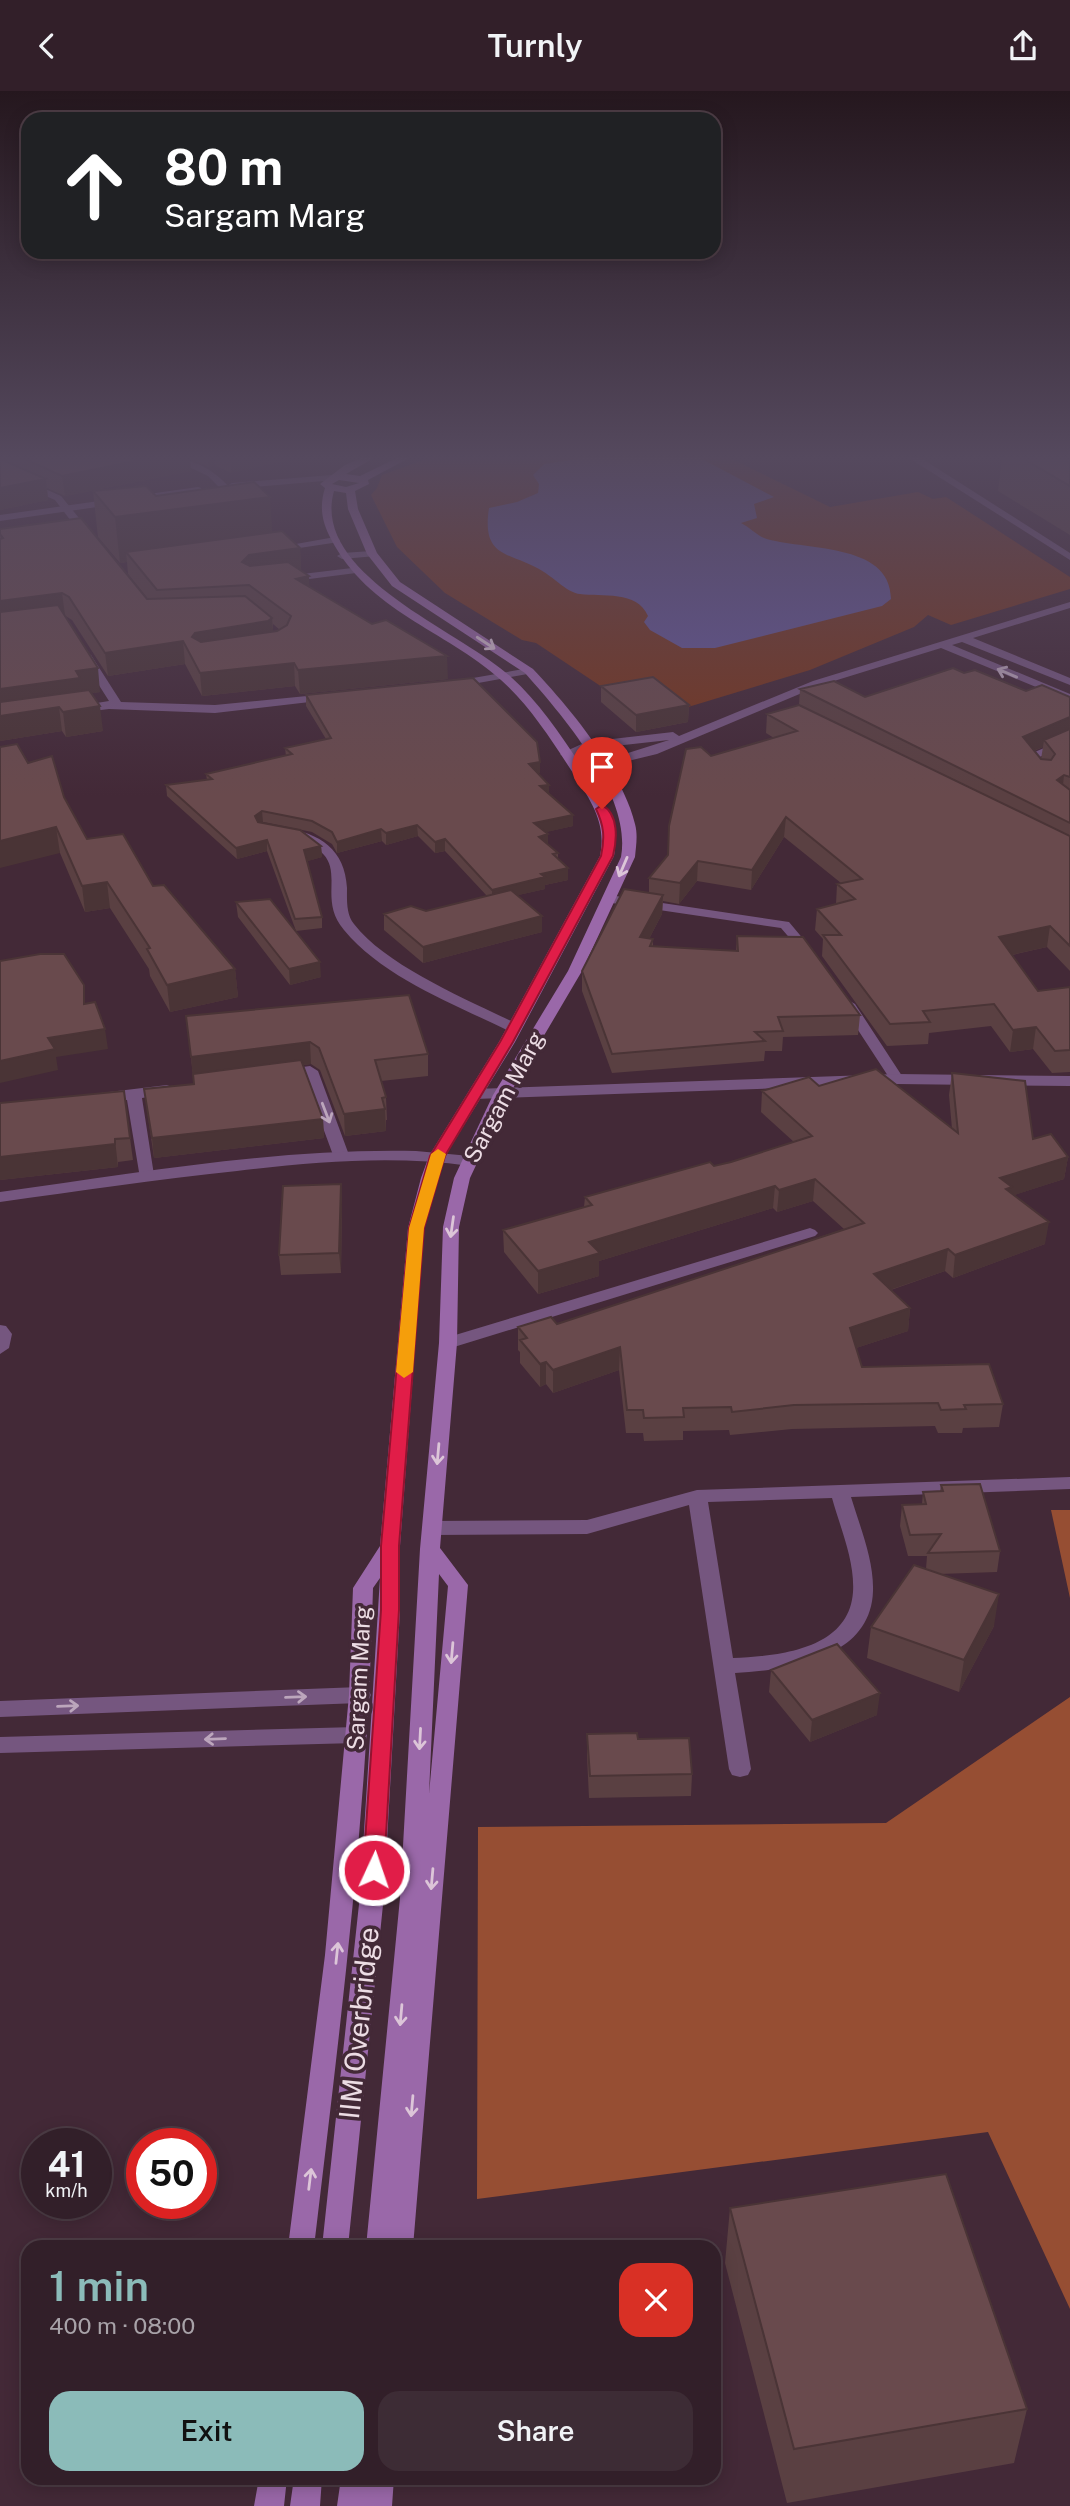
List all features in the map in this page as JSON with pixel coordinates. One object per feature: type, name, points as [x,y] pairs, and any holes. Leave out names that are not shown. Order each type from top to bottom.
[{"type":"main road","name":"Sargam Marg","points":[[302,2240],[337,1955],[356,1735],[372,1694],[363,1588],[390,1546],[416,1228],[437,1156],[514,1028],[607,856],[611,839],[609,824],[602,809],[568,756],[526,699],[504,676],[465,647],[404,611],[352,571]]},
{"type":"main road","name":"Sargam Marg","points":[[385,571],[396,584],[529,671],[573,725],[596,760],[623,807],[631,839],[628,857],[575,971],[501,1095],[462,1178],[451,1227],[448,1343],[431,1538]]},
{"type":"main road","name":"IIM Overbridge","points":[[380,2240],[412,1898],[431,1538]]},
{"type":"main road","points":[[401,2240],[458,1585],[431,1538]]},
{"type":"main road","name":"IIM Overbridge","points":[[336,2240],[372,1895],[372,1694]]},
{"type":"main road","points":[[269,2506],[272,2485]]},
{"type":"main road","points":[[305,2506],[307,2485]]},
{"type":"main road","points":[[352,2506],[354,2485]]},
{"type":"main road","points":[[377,2506],[379,2485]]},
{"type":"street","points":[[276,580],[352,571]]},
{"type":"street","points":[[568,756],[596,760],[653,751],[700,729],[817,683],[1070,605]]},
{"type":"street","points":[[963,638],[1070,682]]},
{"type":"street","points":[[79,644],[117,705]]},
{"type":"street","points":[[942,645],[1070,698]]},
{"type":"street","points":[[436,686],[529,671]]},
{"type":"street","points":[[62,711],[117,705],[215,709],[339,696]]},
{"type":"street","points":[[573,725],[601,738],[635,741]]},
{"type":"street","points":[[568,756],[586,746],[635,741],[700,729]]},
{"type":"street","points":[[1044,774],[1029,757],[1070,741]]},
{"type":"street","points":[[606,777],[609,768],[628,757]]},
{"type":"street","points":[[264,828],[310,835],[326,847],[339,878],[340,904],[347,925],[368,944],[404,971],[514,1028]]},
{"type":"street","points":[[269,1076],[310,1071],[341,1155]]},
{"type":"street","points":[[475,1094],[897,1079],[1070,1081]]},
{"type":"street","points":[[80,1101],[188,1087]]},
{"type":"street","points":[[134,1094],[146,1175]]},
{"type":"street","points":[[0,1197],[146,1175],[341,1155],[437,1156],[470,1161]]},
{"type":"street","points":[[0,1330],[3,1334],[0,1348]]},
{"type":"street","points":[[431,1538],[587,1527],[697,1496],[1070,1483]]},
{"type":"street","points":[[724,1666],[766,1664],[811,1654],[835,1641],[852,1627],[862,1609],[864,1589],[840,1492]]},
{"type":"street","points":[[697,1496],[740,1769]]},
{"type":"street","points":[[0,1709],[372,1694]]},
{"type":"street","points":[[0,1745],[356,1735]]},
{"type":"lane","points":[[764,703],[787,713]]},
{"type":"lane","points":[[609,899],[785,925],[815,961]]},
{"type":"lane","points":[[839,992],[897,1079]]},
{"type":"lane","points":[[448,1343],[810,1233]]},
{"type":"shaded area","points":[[422,571],[1060,571],[1070,577],[1070,589],[951,625],[928,615],[914,627],[810,670],[675,711],[620,699],[536,643],[522,640],[445,593]]},
{"type":"shaded area","points":[[542,571],[879,571],[887,580],[891,599],[882,606],[715,648],[682,648],[650,630],[644,622],[648,616],[636,602],[618,596],[580,594],[571,591]]},
{"type":"shaded area","points":[[1051,1510],[1070,1510],[1070,1598]]},
{"type":"shaded area","points":[[1070,1697],[1070,2309],[988,2132],[477,2199],[478,1827],[886,1823]]},
{"type":"building","points":[[0,571],[124,571],[147,599],[245,596],[272,618],[268,621],[195,633],[192,637],[201,642],[277,631],[287,625],[291,616],[249,585],[157,590],[141,571],[301,571],[309,576],[296,579],[372,624],[386,620],[447,656],[298,670],[294,663],[200,673],[183,641],[105,653],[69,597],[62,593],[0,601]]},
{"type":"building","points":[[58,605],[98,668],[76,671],[80,678],[0,689],[0,612]]},
{"type":"building","points":[[953,668],[964,673],[975,670],[1026,691],[1042,685],[1070,697],[1070,717],[1023,737],[1041,759],[1051,760],[1055,754],[1044,740],[1070,729],[1070,777],[1064,775],[1057,780],[1070,790],[1070,823],[800,689],[834,681],[865,697]]},
{"type":"building","points":[[653,677],[689,705],[636,715],[601,686]]},
{"type":"building","points":[[473,678],[537,742],[540,762],[529,764],[549,785],[540,786],[573,815],[534,823],[548,834],[539,837],[558,853],[553,854],[568,868],[541,874],[545,877],[492,890],[445,839],[435,842],[417,825],[386,833],[381,829],[337,842],[332,832],[312,821],[262,811],[255,816],[258,822],[300,830],[321,846],[304,850],[322,917],[295,919],[267,840],[236,848],[166,785],[212,779],[206,774],[292,754],[285,748],[331,738],[306,695]]},
{"type":"building","points":[[89,690],[100,706],[63,712],[59,707],[0,716],[0,702]]},
{"type":"building","points":[[799,705],[1070,836],[1070,946],[1050,926],[999,937],[1038,991],[1070,987],[1070,1050],[1055,1051],[1036,1027],[1013,1030],[994,1004],[923,1011],[930,1022],[890,1024],[823,935],[841,935],[817,909],[855,899],[837,884],[862,879],[786,817],[752,870],[698,861],[680,883],[649,878],[668,855],[669,826],[686,749],[701,747],[711,756],[797,731],[767,714]]},
{"type":"building","points":[[17,744],[28,763],[52,756],[64,797],[87,839],[123,834],[153,886],[164,885],[235,969],[167,985],[147,949],[150,948],[107,882],[82,886],[56,827],[0,841],[0,747]]},
{"type":"building","points":[[624,889],[663,895],[640,937],[653,939],[650,946],[738,951],[737,936],[803,937],[860,1015],[778,1017],[783,1031],[755,1032],[765,1041],[612,1054],[582,971]]},
{"type":"building","points":[[511,890],[542,916],[423,947],[384,914],[411,906],[426,911]]},
{"type":"building","points":[[270,899],[320,962],[289,969],[236,902]]},
{"type":"building","points":[[40,954],[64,954],[84,985],[84,1004],[95,1002],[105,1029],[48,1038],[55,1049],[0,1061],[0,961]]},
{"type":"building","points":[[409,995],[428,1054],[375,1060],[386,1097],[382,1098],[385,1109],[344,1114],[319,1048],[310,1042],[191,1057],[186,1016]]},
{"type":"building","points":[[301,1060],[323,1119],[152,1138],[144,1089],[194,1084],[193,1074]]},
{"type":"building","points":[[876,1069],[958,1133],[952,1073],[1025,1081],[1033,1139],[1051,1134],[1068,1157],[1000,1178],[1012,1187],[1006,1189],[1049,1222],[955,1255],[948,1249],[874,1274],[910,1308],[850,1328],[862,1367],[989,1364],[1003,1404],[964,1405],[966,1409],[941,1410],[938,1403],[794,1405],[732,1412],[731,1407],[683,1408],[684,1417],[644,1418],[643,1410],[627,1410],[620,1347],[553,1370],[546,1362],[540,1364],[520,1340],[527,1338],[518,1327],[551,1317],[557,1324],[864,1223],[815,1179],[779,1190],[775,1186],[589,1242],[600,1253],[538,1271],[503,1230],[592,1205],[585,1197],[710,1162],[714,1166],[731,1162],[812,1136],[762,1091],[809,1077],[819,1086]]},
{"type":"building","points":[[124,1091],[130,1138],[115,1139],[115,1144],[0,1157],[0,1103]]},
{"type":"building","points":[[341,1184],[339,1253],[279,1255],[283,1186]]},
{"type":"building","points":[[980,1484],[1000,1551],[928,1553],[941,1534],[910,1535],[902,1505],[926,1504],[923,1492],[943,1491],[941,1485]]},
{"type":"building","points":[[914,1565],[999,1594],[964,1660],[871,1627]]},
{"type":"building","points":[[837,1644],[880,1693],[812,1720],[771,1670]]},
{"type":"building","points":[[637,1733],[638,1739],[689,1738],[692,1774],[590,1776],[587,1734]]},
{"type":"building","points":[[946,2174],[1027,2409],[794,2449],[730,2208]]},
{"type":"slow traffic","points":[[404,1372],[416,1228],[438,1154]]},
{"type":"route","points":[[374,1870],[390,1610],[390,1546],[416,1228],[437,1156],[507,1042],[607,856],[611,839],[609,824],[602,809]]}]
